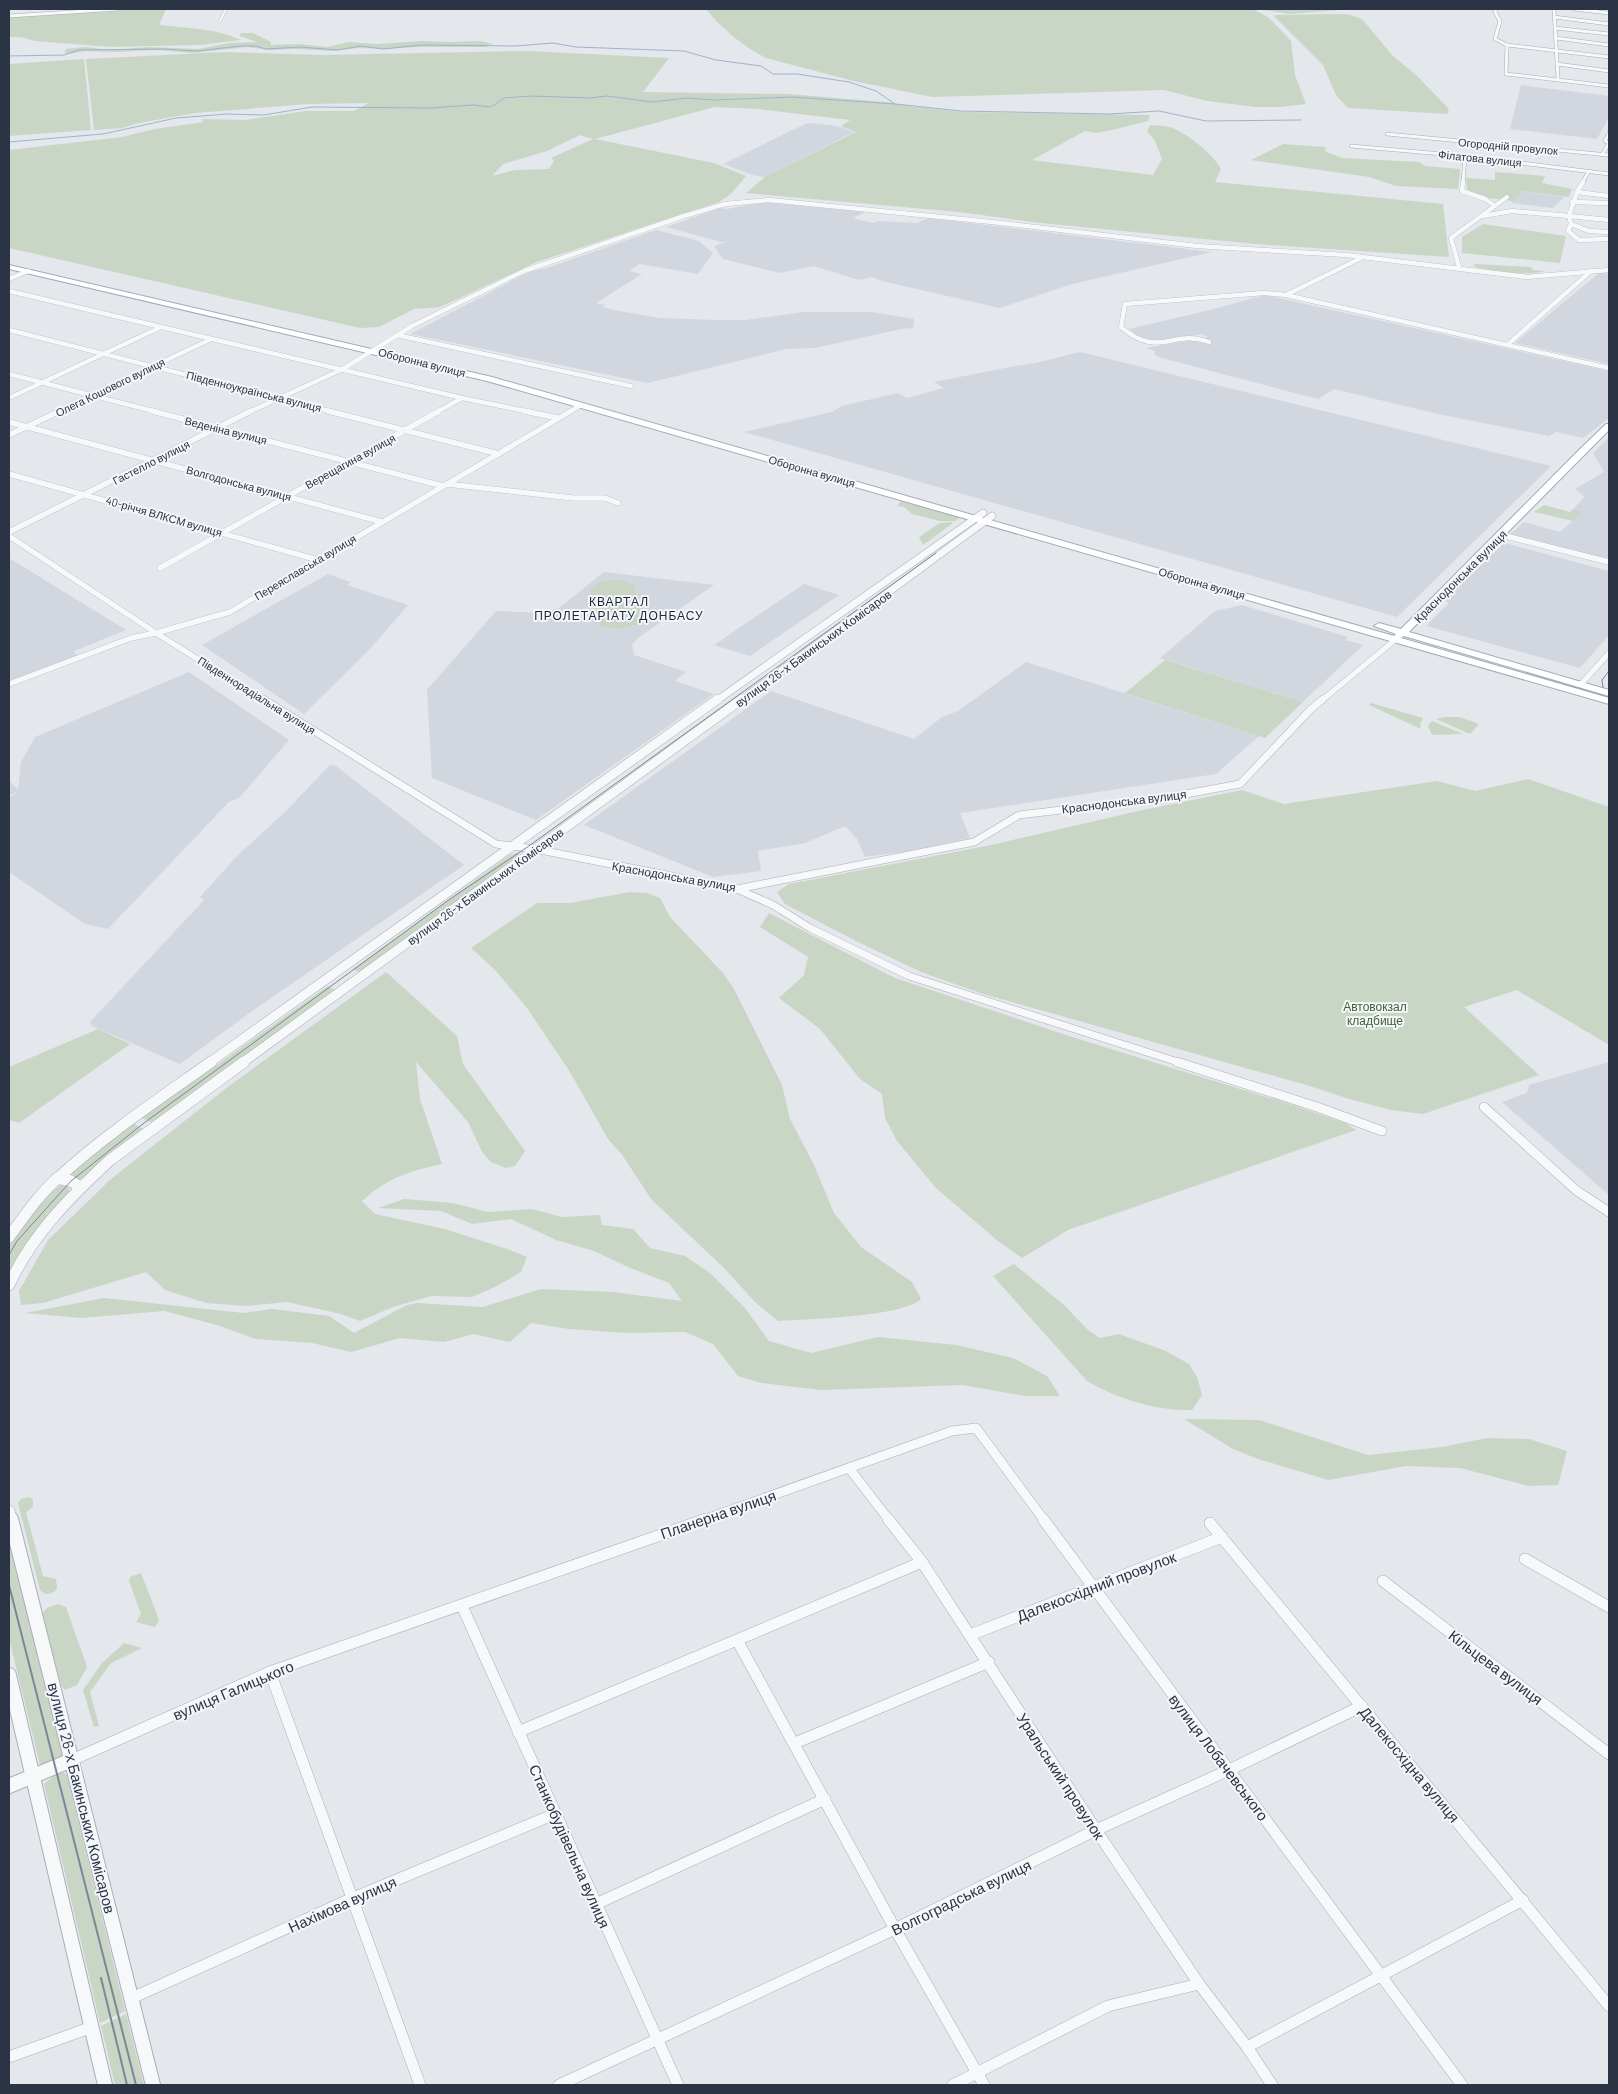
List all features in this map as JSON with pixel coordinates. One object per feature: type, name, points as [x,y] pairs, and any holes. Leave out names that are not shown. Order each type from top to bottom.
[{"type":"main road","name":"Оборонна вулиця","points":[[9,265],[28,271],[375,349],[489,378],[1399,636],[1609,701]]},
{"type":"main road","name":"Оборонна вулиця","points":[[9,265],[561,392],[984,517]]},
{"type":"main road","name":"Краснодонська вулиця","points":[[1399,636],[1609,426]]},
{"type":"main road","name":"Оборонна вулиця","points":[[1399,636],[1609,692]]},
{"type":"street","points":[[9,16],[118,9]]},
{"type":"street","points":[[220,21],[226,9]]},
{"type":"street","points":[[1496,9],[1500,22],[1495,39],[1507,45],[1609,57]]},
{"type":"street","points":[[1554,9],[1558,79]]},
{"type":"street","points":[[1574,9],[1587,9]]},
{"type":"street","points":[[1580,9],[1609,13]]},
{"type":"street","points":[[1554,17],[1609,24]]},
{"type":"street","points":[[1555,28],[1609,34]]},
{"type":"street","points":[[1556,38],[1609,45]]},
{"type":"street","points":[[1507,45],[1506,74],[1609,86]]},
{"type":"street","points":[[1557,64],[1609,71]]},
{"type":"street","points":[[1602,155],[1609,143],[1604,141],[1609,133]]},
{"type":"street","name":"Огородній провулок","points":[[1388,134],[1609,156]]},
{"type":"street","name":"Філатова вулиця","points":[[1350,146],[1503,160],[1609,174]]},
{"type":"street","points":[[1500,146],[1503,160]]},
{"type":"street","points":[[1465,156],[1462,191],[1485,199],[1495,206]]},
{"type":"street","points":[[1589,171],[1572,202],[1569,216],[1571,224],[1568,231],[1579,240],[1609,239]]},
{"type":"street","points":[[1577,192],[1609,196]]},
{"type":"street","points":[[1459,268],[1451,238],[1507,197]]},
{"type":"street","name":"Гастелло вулиця","points":[[9,534],[277,398],[343,369],[397,335],[538,265],[725,204],[768,200],[1197,246],[1280,250],[1459,268],[1527,277],[1609,270]]},
{"type":"street","points":[[1572,202],[1609,203]]},
{"type":"street","points":[[1483,216],[1520,211],[1609,220]]},
{"type":"street","points":[[1571,224],[1589,231],[1609,232]]},
{"type":"street","points":[[1286,295],[1361,258]]},
{"type":"street","points":[[9,279],[28,271]]},
{"type":"street","points":[[1507,346],[1591,271]]},
{"type":"street","points":[[9,290],[462,398],[558,418]]},
{"type":"street","points":[[1150,348],[1120,327],[1125,304],[1264,293],[1286,295],[1609,368]]},
{"type":"street","points":[[9,398],[160,327]]},
{"type":"street","name":"Південноукраїнська вулиця","points":[[9,330],[407,429],[499,454]]},
{"type":"street","points":[[397,335],[631,386]]},
{"type":"street","points":[[1142,343],[1166,343],[1200,337],[1209,342]]},
{"type":"street","name":"Олега Кошового вулиця","points":[[9,435],[211,339]]},
{"type":"street","name":"Веденіна вулиця","points":[[9,374],[445,485],[572,498],[605,498],[618,502]]},
{"type":"street","name":"Верещагина вулиця","points":[[160,568],[462,398]]},
{"type":"street","name":"Переяславська вулиця","points":[[9,684],[131,638],[156,633],[230,612],[581,404]]},
{"type":"street","name":"Волгодонська вулиця","points":[[9,422],[382,522]]},
{"type":"street","name":"40-річчя ВЛКСМ вулиця","points":[[9,474],[87,494],[318,560]]},
{"type":"street","name":"вулиця 26-х Бакинських Комісаров","points":[[9,1237],[41,1195],[57,1178],[134,1117],[509,847],[927,551],[984,517]]},
{"type":"street","name":"вулиця 26-х Бакинських Комісаров","points":[[9,1285],[28,1251],[45,1227],[80,1187],[110,1160],[941,555],[984,517]]},
{"type":"street","name":"Південнорадіальна вулиця","points":[[9,534],[156,633],[496,844],[509,847]]},
{"type":"street","points":[[1502,535],[1609,562]]},
{"type":"street","points":[[927,551],[941,555]]},
{"type":"street","name":"Краснодонська вулиця","points":[[509,847],[535,849],[737,889],[974,842],[1019,815],[1164,798],[1240,784],[1311,709],[1399,636]]},
{"type":"street","points":[[1582,684],[1609,653]]},
{"type":"street","points":[[737,889],[773,905],[810,928],[909,976],[1317,1107],[1382,1131]]},
{"type":"street","points":[[1484,1107],[1577,1191],[1609,1212]]},
{"type":"street","points":[[134,1117],[152,1128]]},
{"type":"street","points":[[57,1178],[71,1181],[80,1187]]},
{"type":"street","name":"Планерна вулиця","points":[[462,1606],[952,1431],[976,1428]]},
{"type":"street","name":"вулиця Лобачевського","points":[[976,1428],[1462,2085]]},
{"type":"street","name":"Уральський провулок","points":[[849,1468],[922,1562],[989,1662],[1096,1830],[1199,1984],[1247,2047],[1272,2085]]},
{"type":"street","name":"вулиця 26-х Бакинських Комісаров","points":[[9,1511],[153,2085]]},
{"type":"street","name":"Далекосхідна вулиця","points":[[1210,1522],[1609,2006]]},
{"type":"street","name":"Далекосхідний провулок","points":[[970,1635],[1222,1537]]},
{"type":"street","points":[[1525,1559],[1609,1607]]},
{"type":"street","points":[[518,1732],[922,1562]]},
{"type":"street","name":"Кільцева вулиця","points":[[1382,1581],[1609,1754]]},
{"type":"street","name":"вулиця Галицького","points":[[9,1786],[270,1672],[462,1606]]},
{"type":"street","name":"Станкобудівельна вулиця","points":[[462,1606],[678,2085]]},
{"type":"street","points":[[736,1640],[795,1743],[895,1929],[984,2085]]},
{"type":"street","points":[[795,1743],[989,1662]]},
{"type":"street","points":[[270,1672],[420,2085]]},
{"type":"street","points":[[9,1675],[105,2085]]},
{"type":"street","name":"Волгоградська вулиця","points":[[559,2085],[895,1929],[1096,1830],[1229,1770],[1362,1706]]},
{"type":"street","points":[[596,1904],[825,1799]]},
{"type":"street","name":"Нахімова вулиця","points":[[132,1998],[353,1898],[555,1814]]},
{"type":"street","points":[[1247,2047],[1523,1900]]},
{"type":"street","points":[[953,2085],[1108,2006],[1199,1984]]},
{"type":"street","points":[[9,2057],[92,2027]]},
{"type":"shaded area","points":[[1521,85],[1609,96],[1608,119],[1597,139],[1510,129]]},
{"type":"shaded area","points":[[807,123],[837,126],[854,132],[764,177],[723,164]]},
{"type":"shaded area","points":[[1521,191],[1564,197],[1553,208],[1511,203]]},
{"type":"shaded area","points":[[759,203],[866,212],[853,218],[873,223],[878,221],[917,223],[928,218],[1212,252],[1072,284],[1000,308],[882,281],[872,277],[859,280],[814,266],[780,273],[723,259],[714,246],[729,241],[721,242],[666,227],[720,208],[727,209]]},
{"type":"shaded area","points":[[656,230],[699,241],[713,253],[698,274],[639,264],[629,271],[642,274],[596,303],[606,305],[602,307],[614,310],[659,318],[717,320],[745,320],[804,312],[872,312],[914,319],[913,328],[815,348],[786,349],[648,383],[410,334],[531,271],[547,268]]},
{"type":"shaded area","points":[[1600,272],[1609,274],[1609,364],[1515,343]]},
{"type":"shaded area","points":[[1264,295],[1609,371],[1609,418],[1583,438],[1556,432],[1549,436],[1438,414],[1334,389],[1318,399],[1162,358],[1155,355],[1155,351],[1146,348],[1208,337],[1202,334],[1163,342],[1145,342],[1129,329]]},
{"type":"shaded area","points":[[1080,352],[1551,466],[1397,617],[744,432],[832,412],[842,406],[898,393],[907,398],[944,388],[934,382],[1036,363]]},
{"type":"shaded area","points":[[1609,437],[1609,561],[1509,535],[1524,522],[1560,532],[1582,513],[1573,509],[1585,497],[1575,489],[1604,472],[1593,453]]},
{"type":"shaded area","points":[[1504,543],[1609,571],[1609,635],[1580,668],[1426,626],[1449,603],[1445,600]]},
{"type":"shaded area","points":[[9,558],[126,630],[74,651],[78,657],[9,682]]},
{"type":"shaded area","points":[[604,572],[714,585],[638,638],[632,645],[634,655],[686,672],[675,681],[714,694],[536,820],[432,778],[427,690],[496,611],[542,613],[559,608]]},
{"type":"shaded area","points":[[328,574],[350,582],[347,585],[408,605],[370,649],[304,714],[202,645]]},
{"type":"shaded area","points":[[804,584],[839,595],[750,656],[714,645]]},
{"type":"shaded area","points":[[1242,605],[1348,637],[1345,640],[1363,645],[1303,702],[1160,658],[1215,611]]},
{"type":"shaded area","points":[[1026,662],[1259,736],[1216,774],[960,813],[970,838],[909,851],[865,857],[857,839],[845,826],[805,843],[758,851],[761,871],[713,877],[584,825],[771,691],[914,739],[942,717],[958,711]]},
{"type":"shaded area","points":[[189,672],[289,740],[239,798],[229,802],[108,929],[85,924],[9,872],[9,798],[18,791],[9,796],[9,781],[18,789],[21,762],[35,737]]},
{"type":"shaded area","points":[[330,765],[336,766],[464,865],[255,1009],[180,1064],[92,1026],[90,1022],[204,900],[200,897],[237,856],[285,812]]},
{"type":"shaded area","points":[[1609,1062],[1609,1195],[1502,1102],[1527,1093],[1529,1085]]},
{"type":"green space","points":[[135,9],[166,9],[159,25],[211,31],[241,40],[199,45],[111,47],[9,37],[9,17]]},
{"type":"green space","points":[[706,9],[1253,9],[1268,17],[1291,41],[1295,75],[1306,104],[1256,107],[1207,101],[1164,90],[932,97],[854,81],[766,58],[735,38]]},
{"type":"green space","points":[[1258,9],[1352,9],[1290,14]]},
{"type":"green space","points":[[1347,14],[1362,19],[1392,55],[1417,76],[1449,109],[1447,114],[1348,108],[1336,95],[1323,65],[1273,15]]},
{"type":"green space","points":[[242,33],[253,33],[271,42],[271,45],[299,44],[328,47],[349,42],[377,44],[422,41],[480,41],[493,44],[486,47],[358,48],[333,51],[270,50],[247,47],[193,53],[157,50],[64,53],[66,49],[85,47],[112,50],[147,47],[199,49],[229,43],[257,42],[240,36]]},
{"type":"green space","points":[[528,51],[669,58],[643,92],[788,94],[887,102],[965,112],[1150,115],[1148,121],[1112,130],[1096,133],[1085,131],[1032,160],[1153,175],[1162,159],[1155,141],[1147,131],[1150,125],[1167,126],[1190,138],[1218,164],[1221,169],[1215,182],[1443,204],[1449,257],[1256,244],[1041,223],[959,212],[746,193],[766,176],[856,132],[841,126],[850,120],[758,109],[715,107],[595,139],[714,163],[746,176],[731,194],[719,202],[537,262],[440,307],[414,309],[379,327],[360,328],[9,248],[9,150],[122,137],[155,129],[204,122],[201,119],[246,120],[306,111],[354,111],[369,103],[308,104],[195,113],[122,128],[94,130],[86,59],[225,52],[322,55]],"holes":[[[580,135],[593,139],[551,158],[554,161],[549,169],[515,170],[492,176],[503,164],[547,151]]]},
{"type":"green space","points":[[84,59],[91,130],[9,136],[9,64]]},
{"type":"green space","points":[[1283,144],[1325,147],[1326,152],[1342,158],[1419,162],[1425,166],[1460,169],[1458,189],[1396,186],[1369,177],[1251,160]]},
{"type":"green space","points":[[1495,172],[1545,176],[1542,183],[1572,189],[1569,197],[1522,191],[1513,201],[1489,198],[1467,191],[1466,178],[1495,180]]},
{"type":"green space","points":[[1483,224],[1566,236],[1560,263],[1462,253],[1462,237]]},
{"type":"green space","points":[[1474,264],[1531,267],[1533,270],[1546,271],[1510,273],[1475,267]]},
{"type":"green space","points":[[901,501],[960,517],[956,521],[940,521],[912,514],[904,507],[897,506]]},
{"type":"green space","points":[[1544,505],[1570,512],[1573,509],[1583,512],[1573,521],[1534,512]]},
{"type":"green space","points":[[940,523],[953,523],[923,545],[919,537]]},
{"type":"green space","points":[[622,580],[634,585],[644,621],[622,628],[600,625],[590,589],[599,582]]},
{"type":"green space","points":[[1165,660],[1303,702],[1265,738],[1125,693]]},
{"type":"green space","points":[[1371,703],[1423,718],[1420,724],[1421,729],[1369,705]]},
{"type":"green space","points":[[1459,717],[1479,724],[1470,734],[1436,719]]},
{"type":"green space","points":[[1432,721],[1463,734],[1434,735],[1428,726]]},
{"type":"green space","name":"Автовокзал кладбище","points":[[1528,779],[1609,807],[1609,1045],[1517,990],[1464,1007],[1539,1075],[1423,1114],[1391,1110],[1346,1098],[980,993],[921,972],[856,941],[785,904],[777,892],[789,884],[991,845],[1138,811],[1242,790],[1284,804],[1437,781],[1475,791]]},
{"type":"green space","points":[[517,853],[521,856],[363,972],[353,969],[510,855]]},
{"type":"green space","points":[[630,892],[647,893],[660,898],[670,917],[723,973],[734,989],[782,1085],[790,1119],[814,1165],[834,1213],[861,1247],[912,1282],[921,1299],[911,1305],[895,1310],[854,1316],[778,1321],[756,1303],[724,1268],[651,1199],[623,1156],[608,1139],[570,1072],[527,1008],[495,970],[471,948],[537,903],[570,903]]},
{"type":"green space","points":[[769,913],[895,978],[1072,1037],[1286,1103],[1345,1123],[1356,1130],[1068,1230],[1022,1258],[998,1241],[936,1188],[897,1141],[885,1118],[882,1094],[860,1079],[820,1029],[779,998],[804,975],[808,957],[760,927]]},
{"type":"green space","points":[[386,972],[457,1036],[463,1064],[525,1151],[515,1166],[506,1168],[491,1162],[482,1152],[468,1122],[416,1062],[420,1099],[442,1164],[399,1176],[381,1186],[362,1201],[375,1214],[445,1229],[527,1257],[521,1272],[497,1286],[472,1297],[431,1296],[393,1307],[360,1321],[341,1314],[287,1302],[246,1306],[206,1303],[165,1290],[146,1272],[43,1303],[21,1305],[19,1291],[48,1240],[111,1179],[229,1086]]},
{"type":"green space","points":[[328,986],[336,990],[153,1123],[142,1118]]},
{"type":"green space","points":[[98,1029],[130,1044],[19,1123],[9,1120],[9,1067]]},
{"type":"green space","points":[[133,1123],[143,1129],[84,1177],[77,1180],[70,1175]]},
{"type":"green space","points":[[60,1185],[67,1185],[70,1192],[9,1275],[9,1246],[41,1202]]},
{"type":"green space","points":[[404,1199],[453,1203],[488,1212],[532,1209],[562,1217],[600,1215],[602,1225],[633,1229],[650,1248],[685,1256],[710,1273],[745,1308],[769,1341],[811,1353],[878,1337],[956,1345],[1013,1358],[1047,1376],[1060,1396],[1026,1396],[962,1385],[821,1390],[761,1383],[738,1376],[713,1344],[685,1332],[627,1333],[569,1329],[531,1323],[510,1342],[473,1334],[444,1342],[400,1338],[351,1352],[312,1343],[256,1339],[217,1325],[164,1311],[81,1318],[25,1313],[104,1298],[244,1313],[272,1309],[329,1316],[354,1333],[407,1305],[417,1303],[483,1307],[541,1289],[613,1292],[682,1301],[669,1283],[630,1268],[594,1251],[556,1240],[511,1219],[472,1224],[441,1211],[378,1208]]},
{"type":"green space","points":[[1014,1264],[1064,1305],[1088,1330],[1100,1338],[1119,1334],[1166,1351],[1189,1364],[1197,1377],[1202,1395],[1192,1410],[1178,1410],[1138,1403],[1111,1393],[1087,1381],[993,1276]]},
{"type":"green space","points":[[1184,1419],[1259,1420],[1368,1455],[1442,1447],[1487,1438],[1529,1439],[1567,1451],[1558,1485],[1529,1486],[1460,1468],[1406,1466],[1328,1480],[1258,1459],[1233,1449]]},
{"type":"green space","points":[[30,1497],[33,1501],[33,1507],[26,1512],[43,1576],[56,1579],[57,1588],[49,1594],[45,1594],[40,1590],[18,1503],[21,1499]]},
{"type":"green space","points":[[9,1542],[63,1757],[40,1765],[9,1638]]},
{"type":"green space","points":[[141,1573],[159,1620],[155,1627],[136,1622],[141,1614],[129,1581],[130,1577]]},
{"type":"green space","points":[[58,1604],[66,1607],[87,1667],[77,1685],[65,1690],[61,1685],[42,1614],[47,1608]]},
{"type":"green space","points":[[124,1643],[142,1648],[111,1663],[90,1692],[99,1726],[94,1727],[83,1690],[102,1663]]},
{"type":"green space","points":[[62,1772],[67,1775],[125,2011],[100,2023],[44,1784],[57,1773]]},
{"type":"green space","points":[[126,2014],[144,2085],[115,2085],[101,2026]]},
{"type":"waterway","points":[[9,56],[64,55],[79,50],[163,49],[197,51],[240,46],[256,46],[266,49],[300,47],[338,50],[361,46],[383,49],[422,45],[515,46],[553,43],[576,47],[684,51],[716,60],[761,66],[773,74],[797,74],[849,82],[876,91],[895,104]]},
{"type":"waterway","points":[[9,142],[103,134],[176,118],[227,114],[264,115],[312,107],[431,108],[473,105],[491,107],[504,98],[530,96],[589,98],[607,96],[652,102],[687,98],[714,100],[792,97],[895,104]]},
{"type":"waterway","points":[[895,104],[961,111],[1109,114],[1159,111],[1206,121],[1301,120]]},
{"type":"tram line","points":[[9,1255],[17,1241],[71,1181],[144,1123],[450,899],[526,848],[936,553]]},
{"type":"tram line","points":[[1603,687],[1602,680],[1609,671]]},
{"type":"tram line","points":[[9,1585],[136,2085]]},
{"type":"tram line","points":[[101,1978],[127,2085]]},
{"type":"district","name":"КВАРТАЛ ПРОЛЕТАРІАТУ ДОНБАСУ","points":[[619,608]]}]
